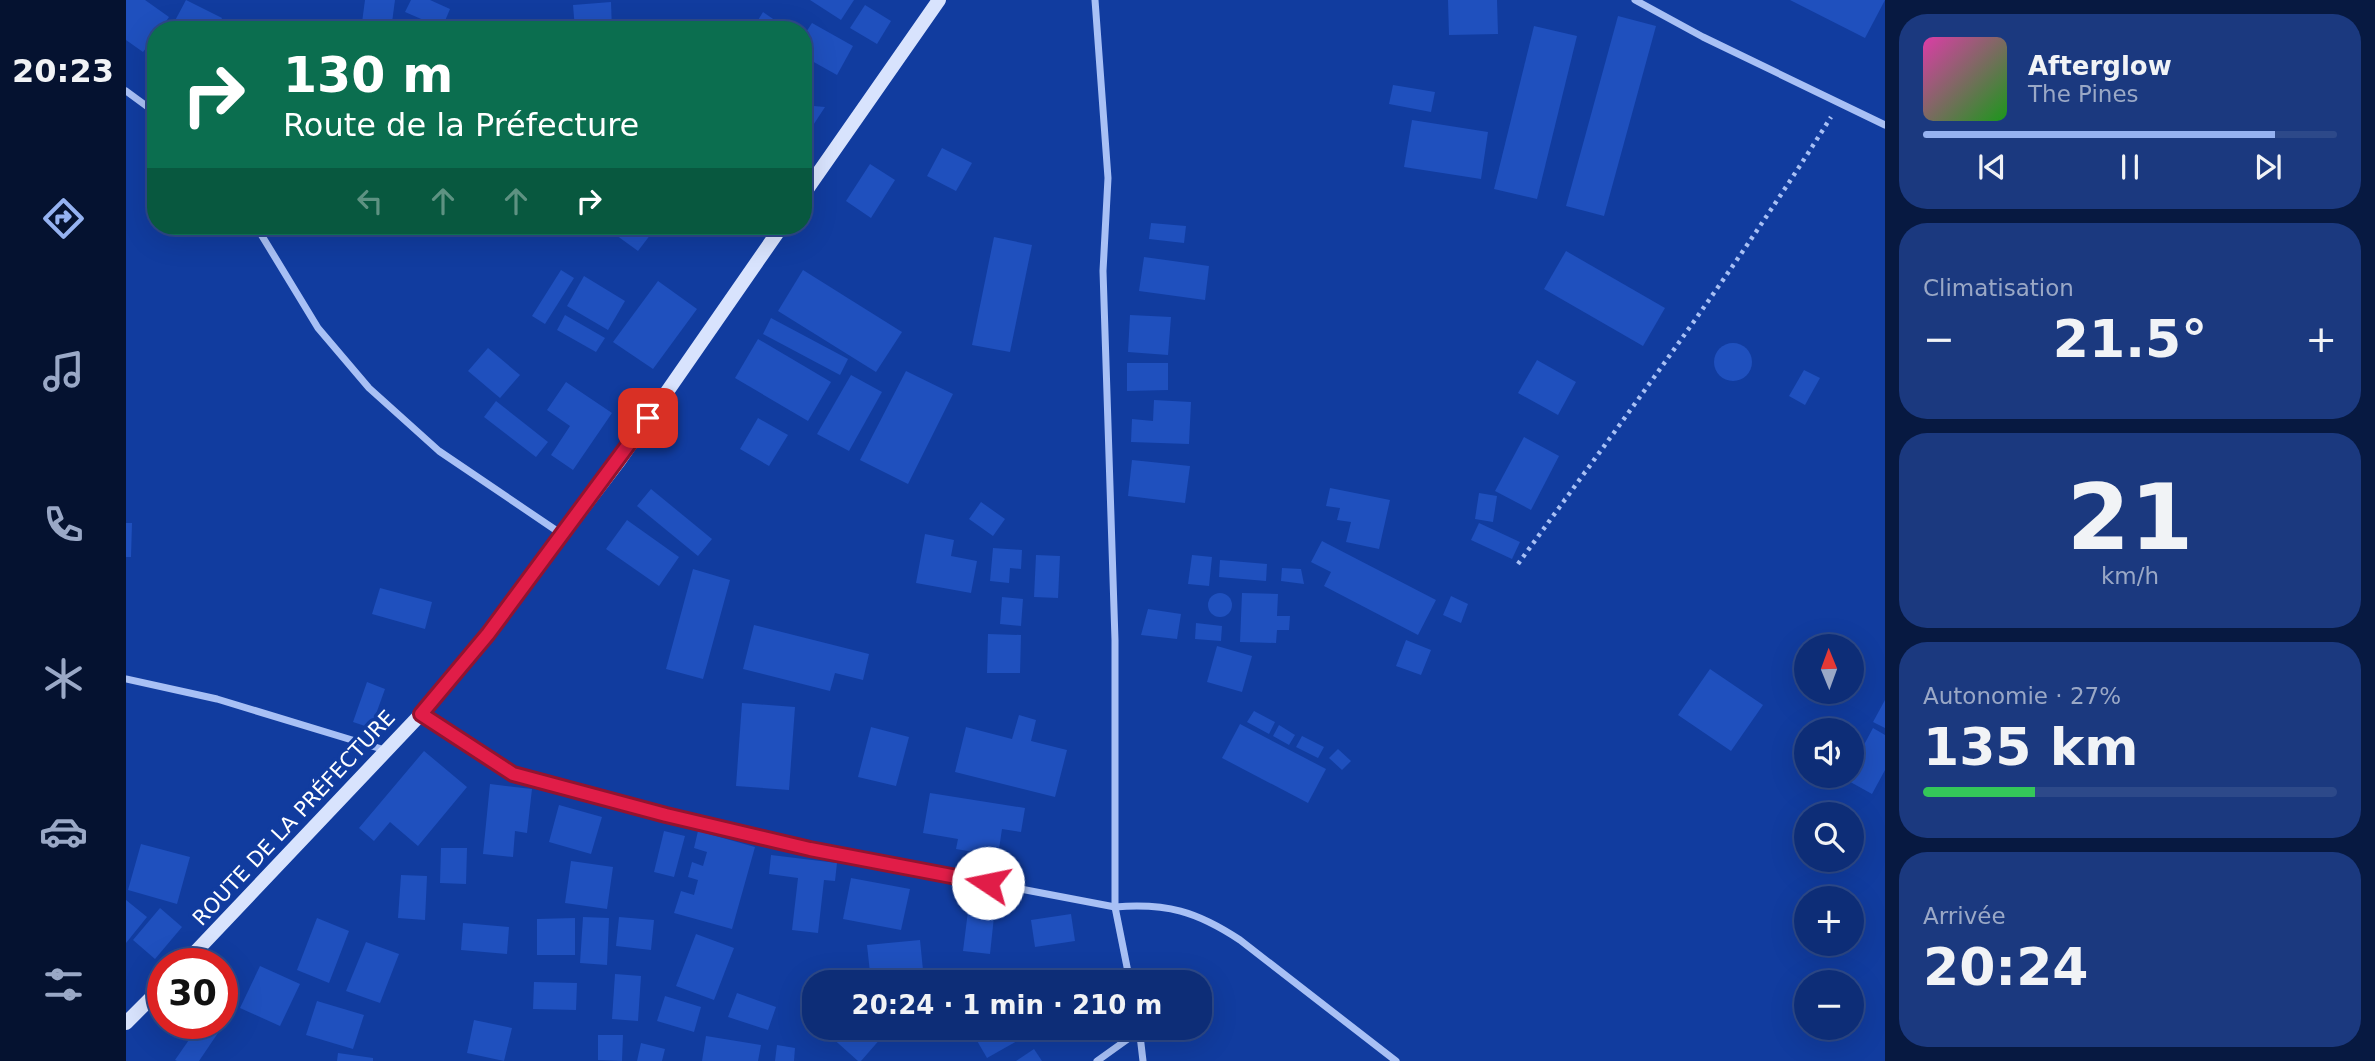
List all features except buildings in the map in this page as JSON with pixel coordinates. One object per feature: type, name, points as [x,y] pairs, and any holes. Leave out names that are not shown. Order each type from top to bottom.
[{"type":"street","points":[[812,182],[939,0]]},
{"type":"street","points":[[1095,0],[1108,178],[1103,271],[1115,640],[1115,908],[1128,970]]},
{"type":"street","points":[[1635,0],[1703,37],[1885,125]]},
{"type":"street","points":[[126,91],[147,106]]},
{"type":"street","points":[[261,235],[318,328],[369,388],[439,451],[563,535]]},
{"type":"street","name":"ROUTE DE LA PRÉFECTURE","points":[[199,948],[421,714],[488,634],[618,461],[776,235]]},
{"type":"street","points":[[126,679],[218,699],[385,750]]},
{"type":"street","points":[[421,714],[513,774],[666,815],[810,849],[1115,908],[1141,905],[1181,910],[1213,922],[1395,1061]]},
{"type":"street","points":[[126,1024],[147,1002]]},
{"type":"street","points":[[1097,1061],[1125,1040]]},
{"type":"street","points":[[1140,1040],[1143,1061]]},
{"type":"path","points":[[1518,564],[1786,190],[1840,102]]},
{"type":"route","points":[[648,418],[488,634],[421,714],[513,774],[666,815],[810,849],[988,883]]}]
